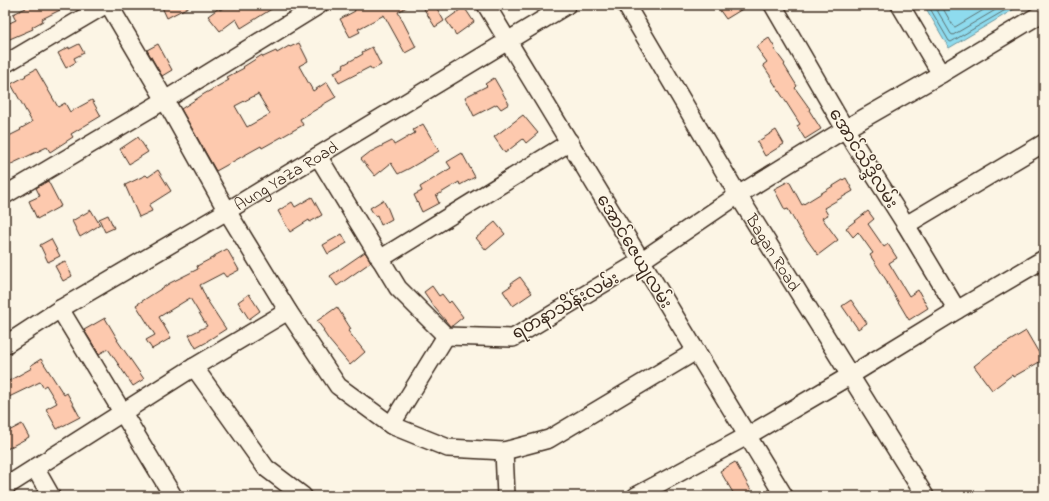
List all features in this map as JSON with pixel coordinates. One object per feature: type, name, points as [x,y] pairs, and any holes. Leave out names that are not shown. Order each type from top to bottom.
[{"type":"street","points":[[5,64],[105,5]]},
{"type":"street","points":[[109,5],[165,100],[227,211],[288,311],[338,386],[391,425],[448,448],[504,451],[549,439],[696,351]]},
{"type":"street","points":[[5,194],[165,100],[319,5]]},
{"type":"street","name":"အောင်ဇေယျလမ်း","points":[[486,5],[784,496]]},
{"type":"street","name":"Aung YaZa Road","points":[[5,346],[60,310],[227,211],[567,5]]},
{"type":"street","name":"Bagan Road","points":[[626,5],[738,195],[925,496]]},
{"type":"street","points":[[900,5],[941,74]]},
{"type":"street","name":"အောင်သိဒ္ဒိလမ်း","points":[[778,7],[845,129],[906,225],[957,310]]},
{"type":"street","name":"ရတနာသိန်းလမ်း","points":[[446,336],[513,338],[641,261],[738,195],[845,129],[941,74],[1044,12]]},
{"type":"street","points":[[380,259],[570,142]]},
{"type":"street","points":[[906,225],[1044,143]]},
{"type":"street","points":[[318,156],[398,288],[446,336],[391,425]]},
{"type":"street","points":[[636,496],[747,436],[851,375],[957,310],[1044,260]]},
{"type":"street","points":[[60,310],[173,496]]},
{"type":"street","points":[[5,487],[194,367],[288,311]]},
{"type":"street","points":[[194,367],[266,468],[303,496]]},
{"type":"street","points":[[504,451],[506,496]]},
{"type":"street","points":[[35,468],[52,496]]},
{"type":"water","points":[[924,5],[1021,5],[949,48]]},
{"type":"building","points":[[24,5],[70,5],[42,19],[43,21],[32,27],[33,29],[5,41],[5,25],[16,20],[13,14],[26,8]]},
{"type":"building","points":[[161,5],[192,5],[167,18]]},
{"type":"building","points":[[228,5],[278,5],[241,28],[236,19],[220,31],[208,16],[219,8],[220,10]]},
{"type":"building","points":[[360,5],[410,5],[398,12],[416,47],[405,53],[384,15],[358,29],[360,32],[350,37],[340,19],[355,11],[354,8]]},
{"type":"building","points":[[430,5],[435,5],[444,21],[435,27],[424,9]]},
{"type":"building","points":[[716,5],[749,5],[726,19]]},
{"type":"building","points":[[464,7],[474,22],[456,35],[446,20]]},
{"type":"building","points":[[769,38],[775,48],[774,49],[785,64],[784,65],[797,86],[795,88],[810,109],[809,110],[821,129],[805,139],[797,126],[800,124],[763,65],[767,62],[756,47]]},
{"type":"building","points":[[299,43],[308,61],[299,66],[313,91],[327,82],[336,97],[300,119],[303,125],[216,171],[181,109],[229,80],[227,77],[244,68],[243,67],[262,55],[263,57],[276,51],[277,53],[289,46],[290,47]],"holes":[[[258,94],[270,114],[247,127],[235,106]]]},
{"type":"building","points":[[79,44],[84,53],[74,58],[76,62],[66,68],[58,53]]},
{"type":"building","points":[[158,44],[172,70],[162,76],[147,50]]},
{"type":"building","points":[[372,47],[381,65],[372,70],[370,67],[339,83],[334,72],[344,67],[343,65],[363,54],[362,52]]},
{"type":"building","points":[[36,69],[58,107],[65,103],[70,112],[92,100],[101,116],[71,134],[73,137],[50,152],[47,147],[5,167],[5,138],[21,130],[20,129],[32,122],[11,84]]},
{"type":"building","points":[[494,78],[509,104],[501,109],[497,104],[474,116],[465,97],[487,86],[485,84]]},
{"type":"building","points":[[523,115],[538,133],[526,143],[523,139],[505,153],[494,137]]},
{"type":"building","points":[[423,124],[439,151],[410,168],[398,174],[391,163],[375,176],[361,159],[370,152],[392,141],[394,145],[415,133],[413,130]]},
{"type":"building","points":[[776,130],[784,144],[765,156],[757,142]]},
{"type":"building","points":[[138,137],[148,152],[129,164],[120,149]]},
{"type":"building","points":[[462,153],[475,177],[460,185],[459,182],[436,196],[439,203],[422,212],[414,195],[422,191],[420,187],[451,168],[447,162]]},
{"type":"building","points":[[158,170],[171,191],[149,205],[152,211],[139,217],[125,185],[146,175],[148,177]]},
{"type":"building","points":[[846,178],[853,191],[824,208],[828,215],[822,218],[838,240],[818,255],[798,227],[788,209],[785,210],[774,189],[789,181],[802,205]]},
{"type":"building","points":[[48,181],[61,206],[37,219],[29,201],[40,196],[36,188]]},
{"type":"building","points":[[312,197],[322,215],[310,222],[309,220],[290,232],[278,211],[292,202],[295,207]]},
{"type":"building","points":[[383,200],[392,219],[381,225],[377,215],[375,216],[370,208]]},
{"type":"building","points":[[91,210],[100,225],[80,237],[72,221]]},
{"type":"building","points":[[868,211],[874,219],[868,224],[884,247],[888,244],[897,258],[889,263],[909,296],[918,290],[928,308],[909,320],[870,255],[873,253],[858,232],[853,237],[846,228]]},
{"type":"building","points":[[108,215],[114,228],[105,232],[99,219]]},
{"type":"building","points":[[495,222],[505,234],[486,250],[476,238]]},
{"type":"building","points":[[342,234],[347,243],[328,254],[323,245]]},
{"type":"building","points":[[51,239],[60,256],[48,262],[40,245]]},
{"type":"building","points":[[227,249],[239,270],[226,277],[223,273],[200,285],[207,300],[226,329],[196,348],[189,335],[207,326],[190,298],[159,317],[171,338],[152,349],[146,340],[155,335],[136,305],[170,283],[198,269],[197,266]]},
{"type":"building","points":[[365,252],[371,262],[337,286],[330,276]]},
{"type":"building","points":[[65,261],[72,276],[63,281],[55,266]]},
{"type":"building","points":[[520,277],[532,293],[513,306],[503,291]]},
{"type":"building","points":[[432,286],[439,296],[442,294],[449,303],[451,301],[463,317],[452,326],[450,326],[435,308],[424,292]]},
{"type":"building","points":[[249,294],[260,311],[249,319],[238,302]]},
{"type":"building","points":[[851,300],[867,323],[858,329],[842,306]]},
{"type":"building","points":[[337,307],[351,329],[348,331],[365,352],[350,365],[329,340],[317,321]]},
{"type":"building","points":[[105,318],[117,340],[144,379],[133,386],[108,349],[99,354],[84,330]]},
{"type":"building","points":[[1026,331],[1043,360],[1013,377],[1012,375],[992,390],[974,366],[993,351]]},
{"type":"building","points":[[41,359],[64,395],[67,393],[80,417],[57,429],[46,409],[57,403],[46,385],[43,387],[40,382],[9,397],[5,390],[5,383],[32,368],[30,366]]},
{"type":"building","points":[[22,424],[29,437],[5,450],[5,433]]},
{"type":"building","points":[[735,462],[751,490],[740,496],[735,496],[720,471]]}]
